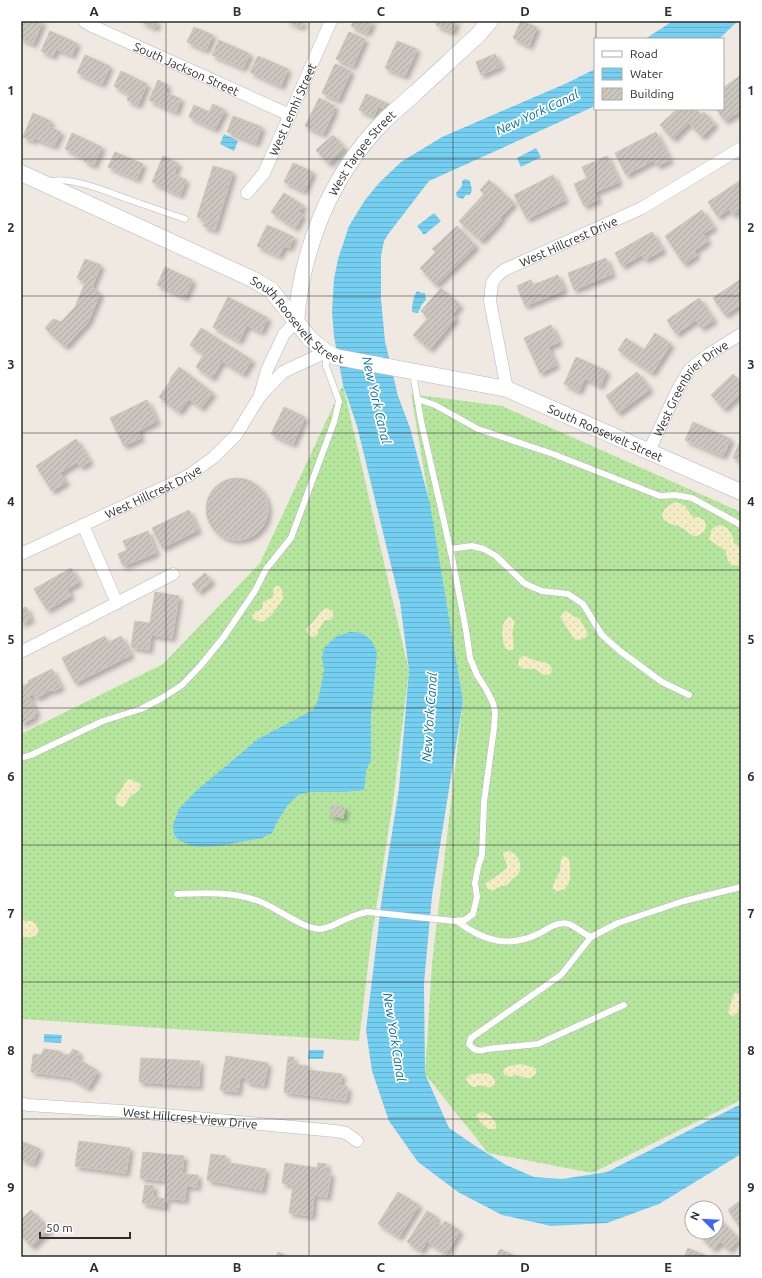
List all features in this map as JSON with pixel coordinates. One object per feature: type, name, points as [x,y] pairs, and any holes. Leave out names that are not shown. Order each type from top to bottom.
[{"type":"street","name":"South Jackson Street","points":[[84,21],[290,115]]},
{"type":"street","name":"West Lemhi Street","points":[[247,193],[264,173],[331,21]]},
{"type":"street","name":"West Targee Street","points":[[296,322],[298,296],[313,238],[323,210],[337,182],[356,155],[382,124],[478,35],[490,21]]},
{"type":"street","name":"West Hillcrest Drive","points":[[507,389],[490,300],[492,283],[497,276],[504,270],[642,208],[741,148]]},
{"type":"street","name":"South Roosevelt Street","points":[[21,173],[252,279],[271,290],[310,340],[331,354],[507,389],[741,492]]},
{"type":"street","name":"West Hillcrest Drive","points":[[260,396],[267,370],[284,334],[296,322]]},
{"type":"street","name":"West Greenbrier Drive","points":[[649,451],[678,389],[690,369],[709,354],[741,334]]},
{"type":"street","name":"West Hillcrest Drive","points":[[21,554],[188,476],[214,457],[236,435],[260,396],[283,372],[331,354]]},
{"type":"street","points":[[83,525],[117,603]]},
{"type":"street","points":[[21,652],[173,574]]},
{"type":"street","name":"West Hillcrest View Drive","points":[[21,1103],[28,1105],[335,1131],[346,1133],[358,1141]]},
{"type":"lane","points":[[43,183],[54,180],[76,182],[185,219]]},
{"type":"lane","points":[[21,758],[31,755],[103,721],[141,709],[162,698],[182,685],[223,638],[255,591],[266,569],[291,538],[334,422],[339,400],[326,366],[331,354]]},
{"type":"lane","points":[[177,894],[214,893],[247,897],[262,902],[307,926],[321,929],[328,928],[359,913],[368,912],[457,921],[465,920],[473,914],[477,897],[475,883],[482,855],[484,810],[495,712],[493,703],[477,675],[470,658],[450,549],[417,399],[408,370]]},
{"type":"lane","points":[[417,399],[435,404],[478,429],[553,454],[660,496],[692,498],[741,525]]},
{"type":"lane","points":[[450,549],[472,546],[484,549],[496,556],[524,583],[542,590],[568,594],[583,604],[602,635],[620,651],[662,682],[689,695]]},
{"type":"lane","points":[[624,1005],[538,1044],[480,1051],[471,1048],[469,1044],[471,1038],[561,975],[591,937],[618,923],[684,901],[741,887]]},
{"type":"lane","points":[[457,921],[468,930],[497,942],[519,941],[539,934],[554,925],[569,924],[591,937]]},
{"type":"green space","points":[[343,385],[409,671],[393,802],[371,941],[359,1041],[21,1019],[21,734],[163,664],[260,563]]},
{"type":"green space","points":[[411,394],[502,406],[741,512],[741,1100],[592,1173],[488,1153],[425,1074],[432,963],[463,701]]},
{"type":"sand","points":[[677,502],[685,506],[693,517],[700,518],[705,521],[706,527],[703,532],[697,536],[694,536],[681,527],[665,521],[662,515],[664,510],[673,503]]},
{"type":"sand","points":[[718,525],[725,527],[731,534],[735,544],[741,547],[741,564],[731,565],[725,550],[709,539],[712,529]]},
{"type":"sand","points":[[275,586],[279,586],[283,594],[281,601],[267,619],[262,622],[255,620],[252,615],[256,611],[262,609],[263,602],[273,597]]},
{"type":"sand","points":[[326,608],[332,610],[334,615],[331,620],[325,620],[317,635],[314,637],[309,636],[306,629],[322,610]]},
{"type":"sand","points":[[565,611],[580,619],[588,635],[583,639],[574,639],[560,617]]},
{"type":"sand","points":[[510,616],[515,623],[513,628],[514,647],[513,650],[507,650],[503,642],[502,632],[506,619]]},
{"type":"sand","points":[[523,656],[544,662],[551,666],[552,672],[544,675],[536,670],[521,668],[518,661]]},
{"type":"sand","points":[[130,779],[141,784],[140,788],[131,796],[123,807],[119,806],[116,803],[117,796],[126,781]]},
{"type":"sand","points":[[504,852],[512,852],[519,860],[520,871],[508,884],[491,891],[485,884],[507,868],[503,854]]},
{"type":"sand","points":[[563,856],[568,858],[570,861],[570,880],[564,890],[556,891],[553,889],[553,885],[560,871],[561,859]]},
{"type":"sand","points":[[21,919],[34,922],[38,928],[36,936],[21,937]]},
{"type":"sand","points":[[735,993],[741,993],[741,1009],[734,1016],[730,1015],[728,1012]]},
{"type":"sand","points":[[520,1064],[533,1067],[536,1069],[536,1073],[529,1078],[518,1075],[511,1077],[504,1075],[503,1071],[506,1067]]},
{"type":"sand","points":[[472,1074],[490,1074],[495,1080],[495,1084],[490,1087],[480,1085],[473,1087],[466,1079]]},
{"type":"sand","points":[[482,1112],[492,1118],[495,1122],[496,1128],[488,1129],[480,1122],[476,1116]]},
{"type":"water","points":[[673,21],[738,21],[720,38],[647,38]]},
{"type":"water","name":"New York Canal","points":[[594,70],[594,106],[429,181],[389,233],[384,241],[381,256],[381,299],[385,341],[398,396],[410,428],[430,504],[463,701],[432,896],[424,983],[425,1074],[449,1128],[506,1165],[534,1177],[562,1179],[607,1172],[741,1104],[741,1154],[659,1204],[607,1223],[551,1226],[502,1215],[458,1192],[418,1162],[389,1121],[372,1071],[366,1030],[382,897],[399,788],[409,671],[400,602],[357,426],[343,385],[334,337],[332,312],[334,279],[338,259],[349,226],[365,200],[379,183],[401,162],[442,137],[567,83]]},
{"type":"water","points":[[224,134],[238,141],[234,151],[220,144]]},
{"type":"water","points":[[536,148],[541,157],[521,167],[517,158]]},
{"type":"water","points":[[465,179],[470,181],[472,190],[470,195],[466,195],[463,199],[457,197],[456,193],[462,186],[462,181]]},
{"type":"water","points":[[434,213],[441,221],[424,235],[417,226]]},
{"type":"water","points":[[417,291],[425,293],[426,300],[422,304],[418,313],[412,312],[413,301]]},
{"type":"water","points":[[350,632],[362,633],[372,641],[377,653],[371,716],[371,760],[366,771],[364,790],[346,792],[309,792],[298,795],[288,805],[278,820],[272,833],[262,838],[219,846],[201,847],[193,846],[180,841],[174,835],[173,825],[179,809],[195,792],[258,739],[313,710],[318,700],[322,682],[324,668],[322,658],[324,648],[337,636]]},
{"type":"water","points":[[44,1034],[62,1035],[61,1043],[44,1042]]},
{"type":"water","points":[[309,1050],[324,1050],[323,1059],[308,1059]]},
{"type":"building","points":[[21,21],[43,21],[33,44],[21,39]]},
{"type":"building","points":[[139,21],[158,21],[155,28]]},
{"type":"building","points":[[286,21],[304,21],[301,27]]},
{"type":"building","points":[[354,21],[373,21],[367,33],[351,26]]},
{"type":"building","points":[[437,21],[457,21],[452,32],[436,25]]},
{"type":"building","points":[[521,21],[537,27],[529,46],[513,38]]},
{"type":"building","points":[[194,27],[213,35],[206,50],[187,42]]},
{"type":"building","points":[[50,31],[77,43],[72,55],[56,49],[53,56],[41,51]]},
{"type":"building","points":[[349,32],[365,39],[353,66],[336,59]]},
{"type":"building","points":[[219,40],[250,54],[243,68],[212,55]]},
{"type":"building","points":[[397,41],[417,49],[405,76],[385,68]]},
{"type":"building","points":[[495,54],[501,66],[481,75],[476,62]]},
{"type":"building","points":[[85,55],[110,66],[102,84],[77,73]]},
{"type":"building","points":[[258,56],[288,69],[281,86],[250,72]]},
{"type":"building","points":[[335,64],[351,71],[338,100],[322,93]]},
{"type":"building","points":[[121,71],[147,84],[138,105],[127,100],[129,94],[114,86]]},
{"type":"building","points":[[741,75],[741,110],[725,121],[717,110],[724,110],[724,87]]},
{"type":"building","points":[[158,80],[168,85],[165,92],[181,99],[176,112],[149,100]]},
{"type":"building","points":[[366,94],[389,104],[387,110],[378,106],[374,116],[359,110]]},
{"type":"building","points":[[319,98],[335,106],[323,134],[305,126]]},
{"type":"building","points":[[213,104],[225,110],[215,129],[189,117],[194,105],[209,112]]},
{"type":"building","points":[[676,110],[696,110],[701,115],[704,112],[715,124],[702,137],[689,123],[673,139],[660,125]]},
{"type":"building","points":[[33,113],[51,121],[49,126],[61,132],[54,146],[34,138],[33,141],[23,137]]},
{"type":"building","points":[[233,116],[262,127],[256,143],[227,132]]},
{"type":"building","points":[[656,132],[670,160],[657,166],[654,160],[626,175],[615,153]]},
{"type":"building","points":[[72,133],[102,147],[94,165],[84,161],[85,158],[65,149]]},
{"type":"building","points":[[333,135],[345,148],[329,164],[316,150]]},
{"type":"building","points":[[115,152],[143,164],[137,179],[108,167]]},
{"type":"building","points":[[163,156],[178,163],[174,174],[186,180],[180,195],[152,182]]},
{"type":"building","points":[[607,156],[619,182],[595,192],[598,200],[584,206],[574,184],[587,178],[582,167]]},
{"type":"building","points":[[293,163],[313,172],[304,191],[284,182]]},
{"type":"building","points":[[213,166],[233,172],[215,230],[203,226],[205,220],[197,217]]},
{"type":"building","points":[[553,175],[565,200],[527,219],[514,195]]},
{"type":"building","points":[[489,180],[514,203],[500,218],[501,220],[481,241],[459,221],[484,194],[480,190]]},
{"type":"building","points":[[741,180],[741,209],[733,215],[729,209],[718,217],[708,202]]},
{"type":"building","points":[[284,193],[304,206],[299,212],[303,215],[295,228],[271,212]]},
{"type":"building","points":[[702,210],[714,227],[703,234],[708,241],[694,251],[697,255],[684,264],[665,236]]},
{"type":"building","points":[[267,225],[294,237],[289,248],[284,246],[279,256],[257,246]]},
{"type":"building","points":[[457,226],[476,246],[436,285],[420,268],[436,252],[432,249]]},
{"type":"building","points":[[652,232],[663,250],[645,260],[642,255],[622,266],[615,253]]},
{"type":"building","points":[[606,258],[612,274],[574,290],[568,273]]},
{"type":"building","points":[[85,259],[101,265],[92,287],[100,294],[88,322],[66,346],[45,328],[53,319],[61,322],[75,307],[85,283],[77,278]]},
{"type":"building","points":[[165,267],[193,280],[185,297],[157,285]]},
{"type":"building","points":[[558,275],[564,290],[525,306],[517,286],[531,280],[533,285]]},
{"type":"building","points":[[741,279],[741,304],[725,315],[713,298]]},
{"type":"building","points":[[441,288],[460,305],[452,315],[456,318],[430,349],[413,335],[428,318],[421,311]]},
{"type":"building","points":[[228,297],[268,318],[261,332],[247,325],[239,341],[213,327]]},
{"type":"building","points":[[699,298],[714,320],[701,328],[696,320],[676,334],[667,320]]},
{"type":"building","points":[[551,325],[559,342],[548,347],[556,365],[540,373],[524,338]]},
{"type":"building","points":[[201,328],[252,360],[243,374],[222,361],[212,378],[196,367],[204,354],[190,345]]},
{"type":"building","points":[[655,333],[671,344],[652,373],[618,350],[626,338],[644,350]]},
{"type":"building","points":[[576,357],[607,371],[600,386],[585,378],[579,391],[564,384]]},
{"type":"building","points":[[179,367],[213,393],[201,408],[189,399],[179,412],[159,397]]},
{"type":"building","points":[[637,372],[650,389],[618,413],[606,396]]},
{"type":"building","points":[[733,374],[741,382],[741,393],[724,409],[711,395]]},
{"type":"building","points":[[147,400],[157,421],[138,431],[141,438],[124,446],[110,418]]},
{"type":"building","points":[[284,407],[305,417],[293,444],[271,434]]},
{"type":"building","points":[[693,422],[731,439],[723,456],[685,440]]},
{"type":"building","points":[[76,439],[90,461],[81,467],[77,462],[60,473],[66,482],[52,491],[36,466]]},
{"type":"building","points":[[741,439],[741,461],[733,458]]},
{"type":"building","points":[[237,478],[254,483],[259,487],[263,492],[268,509],[263,526],[259,531],[254,535],[237,540],[220,535],[215,531],[211,526],[206,509],[211,492],[215,487],[220,483]]},
{"type":"building","points":[[189,510],[198,530],[162,548],[152,528]]},
{"type":"building","points":[[148,531],[156,553],[123,566],[118,554],[127,550],[123,541]]},
{"type":"building","points":[[71,568],[79,582],[67,589],[71,596],[47,610],[34,589]]},
{"type":"building","points":[[205,573],[212,581],[199,592],[192,584]]},
{"type":"building","points":[[155,592],[179,596],[172,638],[151,635],[149,650],[131,647],[135,621],[150,623]]},
{"type":"building","points":[[26,607],[31,619],[21,624],[21,609]]},
{"type":"building","points":[[105,636],[108,643],[121,636],[131,655],[75,683],[62,658]]},
{"type":"building","points":[[52,669],[61,687],[53,691],[53,689],[36,698],[34,694],[29,696],[37,713],[34,714],[35,717],[21,724],[21,684],[23,686],[29,683],[28,681]]},
{"type":"building","points":[[331,805],[345,808],[343,818],[330,815]]},
{"type":"building","points":[[44,1049],[59,1051],[65,1055],[69,1055],[73,1049],[79,1052],[78,1059],[98,1071],[88,1088],[70,1077],[31,1072],[34,1054],[41,1055]]},
{"type":"building","points":[[226,1056],[268,1063],[264,1085],[246,1082],[247,1078],[240,1077],[238,1092],[220,1090]]},
{"type":"building","points":[[288,1057],[294,1057],[293,1064],[308,1066],[307,1070],[342,1074],[340,1086],[348,1087],[346,1100],[284,1092]]},
{"type":"building","points":[[141,1058],[200,1061],[199,1086],[139,1082]]},
{"type":"building","points":[[21,1141],[40,1149],[33,1164],[21,1159]]},
{"type":"building","points":[[79,1141],[130,1148],[126,1173],[75,1166]]},
{"type":"building","points":[[143,1152],[184,1156],[182,1174],[198,1175],[197,1187],[186,1186],[185,1200],[165,1198],[166,1181],[140,1178]]},
{"type":"building","points":[[211,1154],[226,1156],[225,1162],[266,1169],[262,1190],[207,1180]]},
{"type":"building","points":[[285,1163],[317,1168],[318,1163],[327,1164],[326,1173],[331,1173],[327,1197],[314,1195],[312,1216],[289,1213],[293,1185],[282,1183]]},
{"type":"building","points":[[145,1185],[154,1186],[153,1197],[166,1199],[165,1207],[142,1203]]},
{"type":"building","points":[[398,1192],[419,1205],[399,1237],[378,1224]]},
{"type":"building","points":[[741,1200],[741,1224],[739,1226],[728,1210]]},
{"type":"building","points":[[31,1210],[50,1229],[32,1247],[21,1235],[21,1220]]},
{"type":"building","points":[[427,1211],[437,1217],[435,1221],[442,1226],[445,1221],[460,1231],[446,1254],[427,1241],[421,1251],[407,1242]]},
{"type":"building","points":[[724,1224],[739,1239],[729,1250],[721,1242],[713,1249],[704,1240],[724,1240]]},
{"type":"building","points":[[688,1248],[709,1257],[684,1257]]},
{"type":"building","points":[[500,1249],[517,1257],[496,1257]]},
{"type":"building","points":[[278,1252],[289,1257],[276,1257]]}]
